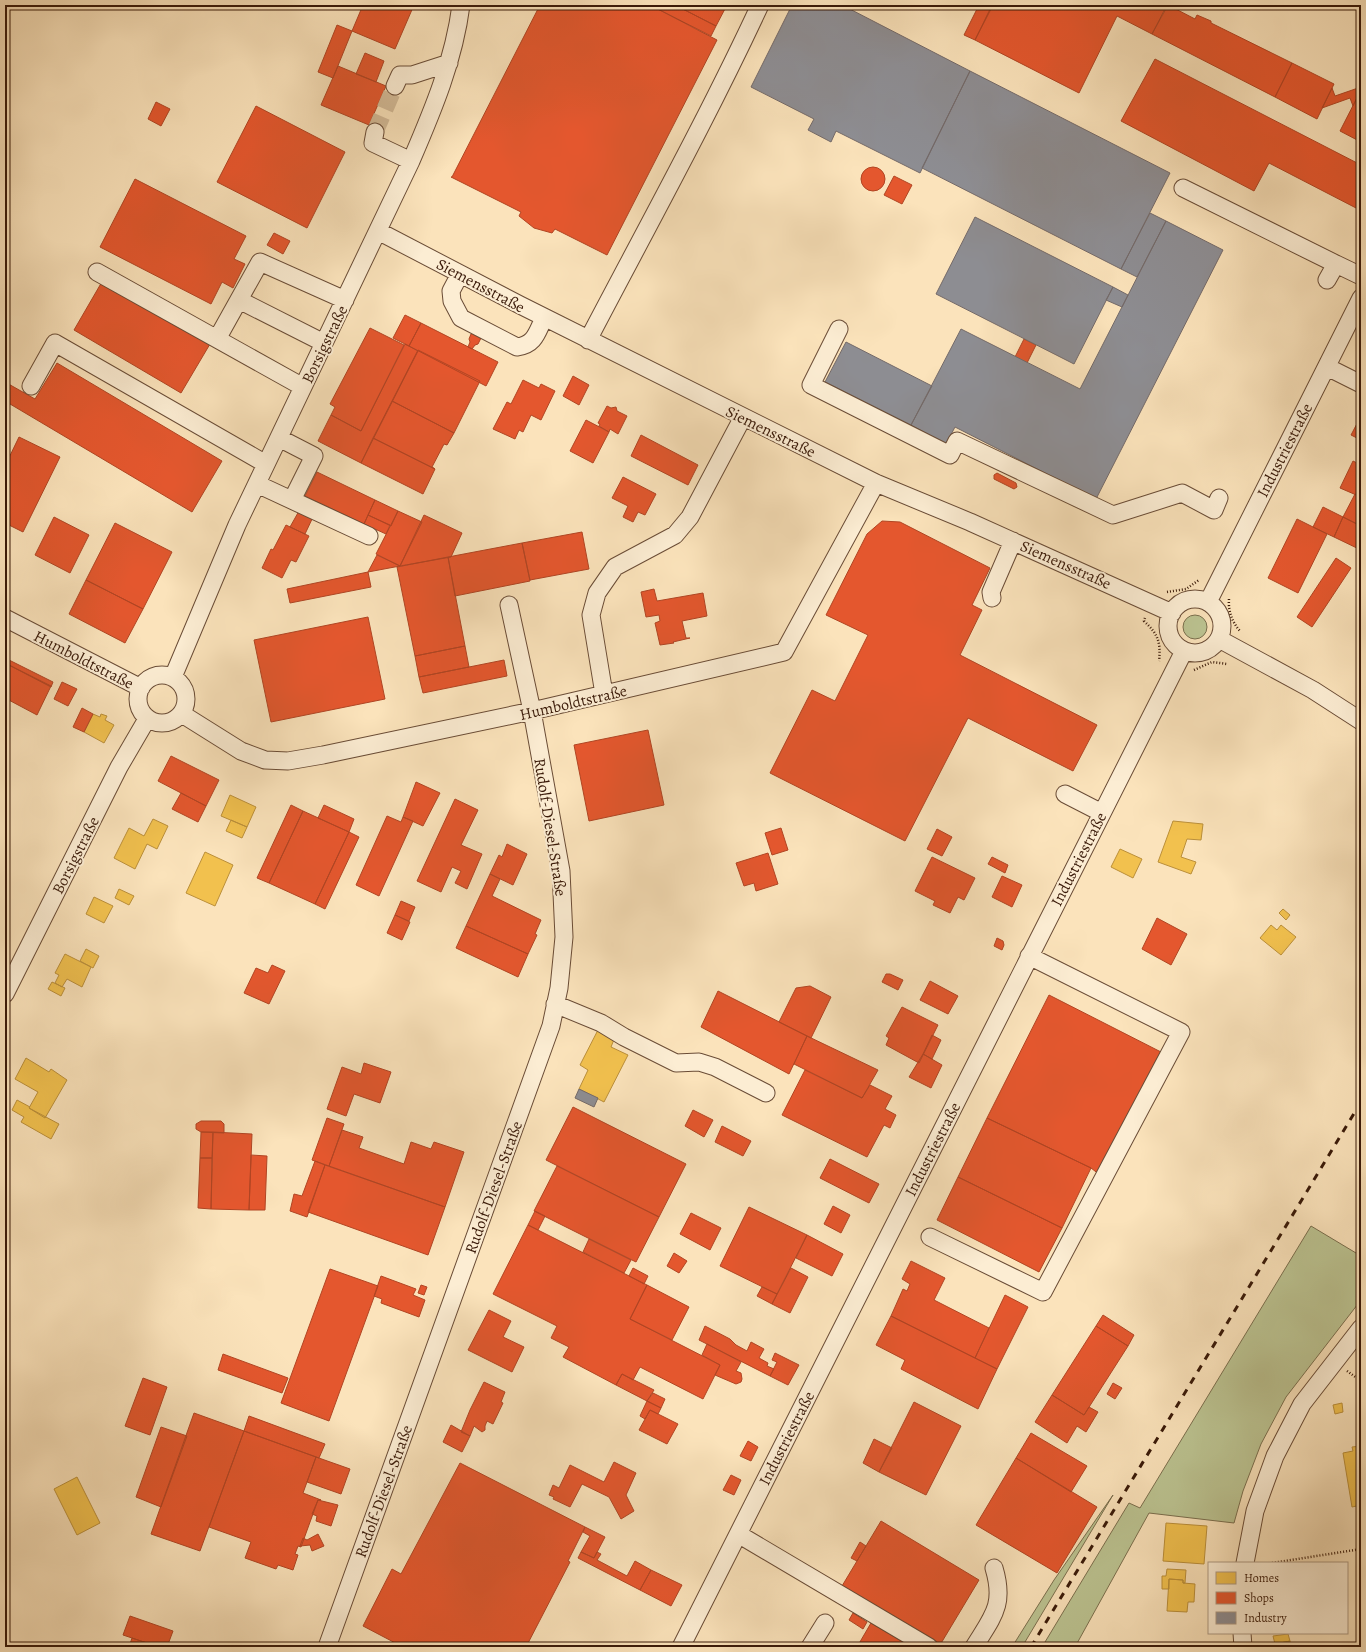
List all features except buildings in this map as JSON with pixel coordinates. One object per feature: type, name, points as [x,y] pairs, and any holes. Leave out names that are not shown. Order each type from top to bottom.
[{"type":"street","name":"Borsigstraße","points":[[173,678],[237,525],[411,161],[434,106],[449,63],[460,5]]},
{"type":"street","points":[[588,340],[665,193],[760,5]]},
{"type":"street","points":[[404,84],[449,63]]},
{"type":"street","points":[[381,139],[411,161]]},
{"type":"street","points":[[1183,188],[1361,276]]},
{"type":"street","name":"Siemensstraße","points":[[378,231],[544,318],[876,483],[1013,541],[1172,613]]},
{"type":"street","points":[[217,340],[260,262],[345,300]]},
{"type":"street","points":[[1327,280],[1336,264]]},
{"type":"street","points":[[97,272],[303,387]]},
{"type":"street","points":[[460,274],[451,291],[452,301],[461,318],[470,323],[517,347],[525,346],[533,340],[544,318]]},
{"type":"street","name":"Industriestraße","points":[[1208,602],[1361,298]]},
{"type":"street","points":[[239,300],[324,343]]},
{"type":"street","points":[[839,329],[810,385],[950,456],[957,441],[1113,515],[1182,493],[1214,510],[1219,498]]},
{"type":"street","points":[[31,386],[55,343],[266,464]]},
{"type":"street","points":[[1326,367],[1361,384]]},
{"type":"street","points":[[604,694],[591,615],[598,593],[615,567],[675,534],[690,517],[743,417]]},
{"type":"street","points":[[279,438],[314,456],[292,500]]},
{"type":"street","name":"Humboldtstraße","points":[[182,714],[241,751],[265,760],[288,761],[532,711],[784,652],[876,483]]},
{"type":"street","points":[[257,484],[369,536]]},
{"type":"street","points":[[992,598],[990,592],[1013,541]]},
{"type":"street","points":[[1194,599],[1208,602],[1218,611],[1223,625],[1219,639],[1210,649],[1197,653],[1184,651],[1172,641],[1168,627],[1172,613],[1181,603],[1194,599]]},
{"type":"street","name":"Rudolf-Diesel-Straße","points":[[327,1647],[551,1026],[558,988],[564,937],[561,871],[532,711],[509,605]]},
{"type":"street","name":"Humboldtstraße","points":[[5,618],[141,688]]},
{"type":"street","points":[[1219,639],[1313,690],[1361,721]]},
{"type":"street","name":"Industriestraße","points":[[683,1646],[1029,956],[1184,651]]},
{"type":"street","points":[[158,675],[173,678],[179,682],[186,694],[186,701],[182,714],[169,723],[154,722],[147,718],[142,712],[138,696],[141,688],[145,682],[158,675]]},
{"type":"street","name":"Borsigstraße","points":[[5,994],[119,767],[147,718]]},
{"type":"street","points":[[1065,794],[1102,813]]},
{"type":"street","points":[[930,1237],[1043,1292],[1181,1032],[1029,956]]},
{"type":"street","points":[[555,1004],[601,1023],[624,1038],[676,1063],[699,1062],[715,1067],[766,1093]]},
{"type":"street","points":[[1245,1562],[1255,1511],[1275,1456],[1302,1404],[1361,1328]]},
{"type":"street","points":[[738,1534],[929,1647]]},
{"type":"street","points":[[974,1647],[992,1618],[999,1602],[999,1584],[994,1568]]},
{"type":"street","points":[[810,1647],[825,1624]]},
{"type":"street","points":[[1242,1634],[1243,1647]]},
{"type":"path","points":[[1278,1562],[1361,1549]]},
{"type":"green space","points":[[1195,615],[1203,619],[1207,627],[1203,635],[1195,639],[1187,635],[1183,627],[1187,619]]},
{"type":"green space","points":[[1311,1226],[1361,1256],[1361,1300],[1286,1397],[1261,1444],[1243,1491],[1234,1523],[1149,1513],[1075,1647],[1042,1647],[1129,1503],[1140,1508]]},
{"type":"green space","points":[[1113,1495],[1022,1647],[1012,1647],[1054,1580]]},
{"type":"tunnel","points":[[375,132],[395,86]]},
{"type":"railway","points":[[1031,1647],[1361,1102]]}]
